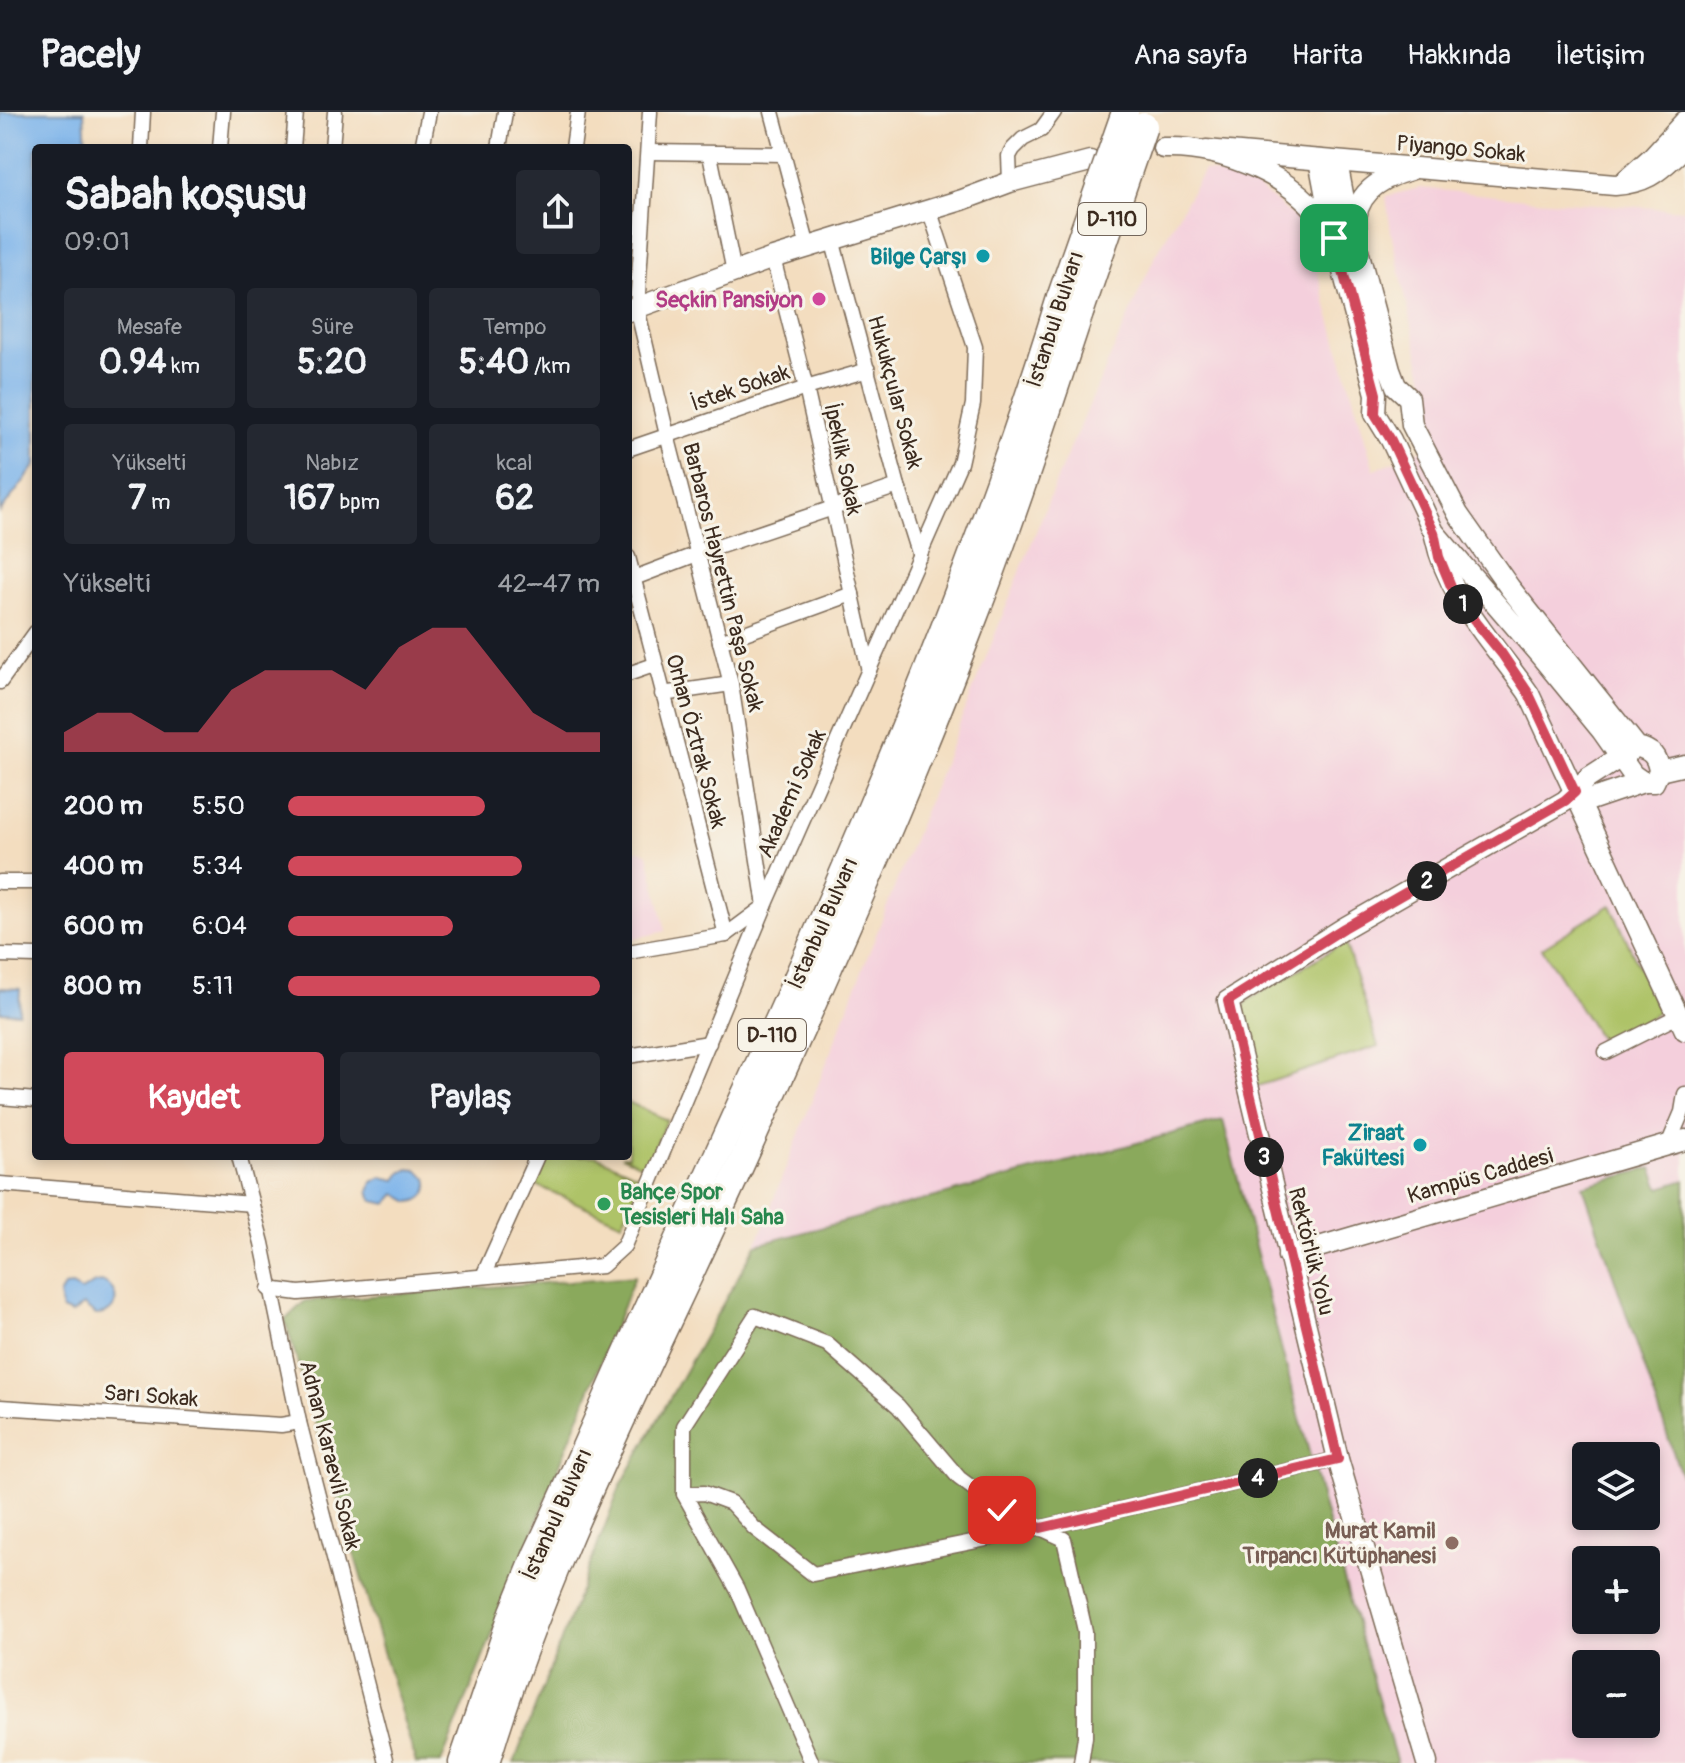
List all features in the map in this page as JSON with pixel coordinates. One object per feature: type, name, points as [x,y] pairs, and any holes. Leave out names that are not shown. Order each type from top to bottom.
[{"type":"highway","name":"İstanbul Bulvarı","points":[[486,1763],[516,1670],[586,1497],[630,1396],[720,1210],[919,758],[1018,500],[1070,306],[1139,115]]},
{"type":"highway","name":"İstanbul Bulvarı","points":[[462,1763],[513,1612],[537,1553],[824,920],[916,702],[1032,388],[1070,306]]},
{"type":"street","points":[[141,144],[143,112]]},
{"type":"street","points":[[220,144],[223,112]]},
{"type":"street","points":[[293,144],[296,112]]},
{"type":"street","points":[[332,144],[335,112]]},
{"type":"street","points":[[423,144],[429,112]]},
{"type":"street","points":[[500,144],[505,112]]},
{"type":"street","points":[[574,144],[578,112]]},
{"type":"street","name":"Barbaros Hayrettin Paşa Sokak","points":[[650,112],[633,310],[731,684],[765,906]]},
{"type":"street","points":[[772,112],[808,247]]},
{"type":"street","points":[[1010,182],[1009,156],[1013,149],[1023,139],[1041,130],[1054,112]]},
{"type":"street","points":[[1615,185],[1639,169],[1685,121]]},
{"type":"street","name":"Piyango Sokak","points":[[1163,148],[1615,185],[1637,183],[1653,176],[1685,147]]},
{"type":"street","points":[[1206,150],[1277,179],[1295,190],[1320,214],[1334,238]]},
{"type":"street","points":[[648,152],[783,154]]},
{"type":"street","points":[[710,155],[734,272]]},
{"type":"street","points":[[633,310],[773,258],[1010,182],[1090,161]]},
{"type":"street","points":[[1328,161],[1334,238],[1376,394],[1375,414],[1434,532],[1439,557],[1451,586],[1529,694],[1682,1023],[1606,1052]]},
{"type":"street","points":[[1328,161],[1357,244],[1396,386],[1409,398],[1412,425],[1458,514],[1629,752],[1633,775],[1651,777]]},
{"type":"street","points":[[1357,244],[1355,219],[1361,199],[1380,182],[1415,169]]},
{"type":"street","name":"Akademi Sokak","points":[[299,1293],[602,1266],[624,1246],[765,906],[960,463],[969,432],[975,376],[973,340],[929,209]]},
{"type":"street","name":"Hukukçular Sokak","points":[[832,239],[898,486],[920,556]]},
{"type":"street","name":"İpeklik Sokak","points":[[773,258],[806,388],[869,671]]},
{"type":"street","name":"İstek Sokak","points":[[632,448],[868,370]]},
{"type":"street","points":[[1376,394],[1396,386]]},
{"type":"street","points":[[1382,424],[1399,426],[1411,416]]},
{"type":"street","points":[[634,578],[898,486]]},
{"type":"street","points":[[1434,532],[1458,514]]},
{"type":"street","points":[[1434,532],[1629,752]]},
{"type":"street","name":"Orhan Öztrak Sokak","points":[[632,571],[726,935]]},
{"type":"street","points":[[720,642],[852,594]]},
{"type":"street","points":[[0,682],[32,638]]},
{"type":"street","points":[[632,673],[654,665]]},
{"type":"street","points":[[662,694],[731,684]]},
{"type":"street","points":[[1578,798],[1588,778],[1629,752],[1645,749],[1655,756],[1651,777]]},
{"type":"street","points":[[1578,798],[1685,765]]},
{"type":"street","name":"Rektörlük Yolu","points":[[1427,1763],[1338,1459],[1228,1001],[1344,928],[1565,801],[1578,798]]},
{"type":"street","points":[[0,882],[32,882]]},
{"type":"street","points":[[632,951],[726,935],[765,906]]},
{"type":"street","points":[[0,955],[32,956]]},
{"type":"street","points":[[632,1055],[709,1043]]},
{"type":"street","points":[[1676,1142],[1685,1094]]},
{"type":"street","points":[[0,1097],[32,1100]]},
{"type":"street","name":"Kampüs Caddesi","points":[[1288,1256],[1676,1142]]},
{"type":"street","name":"Adnan Karaevli Sokak","points":[[240,1160],[299,1422],[387,1763]]},
{"type":"street","points":[[483,1276],[535,1160]]},
{"type":"street","points":[[0,1184],[252,1204]]},
{"type":"street","points":[[269,1289],[299,1293]]},
{"type":"street","points":[[273,1309],[299,1293]]},
{"type":"street","points":[[812,1763],[737,1589],[684,1494],[684,1426],[755,1316],[827,1344],[898,1406],[959,1478],[1002,1510],[1064,1539],[1085,1631],[1085,1737],[1081,1763]]},
{"type":"street","name":"Sarı Sokak","points":[[0,1407],[281,1425],[299,1422]]},
{"type":"street","points":[[684,1494],[704,1493],[731,1503],[754,1528],[813,1574],[1041,1528],[1338,1459]]},
{"type":"shaded area","points":[[1204,170],[1253,184],[1304,225],[1374,470],[1438,443],[1391,232],[1386,196],[1420,188],[1534,200],[1685,210],[1685,1763],[514,1763],[608,1519],[756,1245],[1061,469],[1155,256]]},
{"type":"shaded area","points":[[640,850],[648,854],[666,931],[632,939],[632,852]]},
{"type":"green space","points":[[1611,905],[1659,1012],[1605,1047],[1542,948]]},
{"type":"green space","points":[[1345,942],[1378,1046],[1255,1087],[1238,1018],[1247,1001]]},
{"type":"green space","name":"Bahçe Spor Tesisleri Halı Saha","points":[[632,1104],[667,1120],[646,1167],[630,1160]]},
{"type":"green space","points":[[1223,1120],[1306,1443],[1397,1763],[514,1763],[620,1487],[756,1245]]},
{"type":"green space","name":"Bahçe Spor Tesisleri Halı Saha","points":[[546,1160],[605,1160],[642,1177],[622,1223],[536,1185]]},
{"type":"green space","points":[[1652,1168],[1660,1188],[1685,1180],[1685,1487],[1583,1186]]},
{"type":"green space","points":[[635,1276],[441,1763],[416,1763],[285,1320],[305,1301]]},
{"type":"water","points":[[0,112],[84,112],[86,144],[32,144],[32,470],[0,512]]},
{"type":"water","points":[[0,988],[20,989],[19,1013],[0,1012]]},
{"type":"water","points":[[409,1169],[417,1170],[427,1178],[428,1187],[423,1197],[410,1202],[396,1194],[387,1204],[373,1201],[369,1192],[372,1182],[382,1177],[396,1180]]},
{"type":"water","points":[[104,1282],[115,1297],[109,1311],[96,1315],[83,1305],[72,1314],[62,1310],[59,1295],[64,1287],[72,1286],[81,1291]]},
{"type":"place","name":"Bilge Çarşı","points":[[983,256]]},
{"type":"place","name":"Seçkin Pansiyon","points":[[819,299]]},
{"type":"place","name":"Ziraat Fakültesi","points":[[1420,1145]]},
{"type":"place","name":"Bahçe Spor Tesisleri Halı Saha","points":[[604,1204]]},
{"type":"place","name":"Murat Kamil Tırpancı Kütüphanesi","points":[[1452,1543]]},
{"type":"route","points":[[1002,1510],[1041,1528],[1338,1459],[1228,1001],[1344,928],[1565,801],[1575,792],[1529,694],[1451,586],[1439,557],[1434,532],[1391,440],[1375,414],[1376,394],[1334,238]]}]
